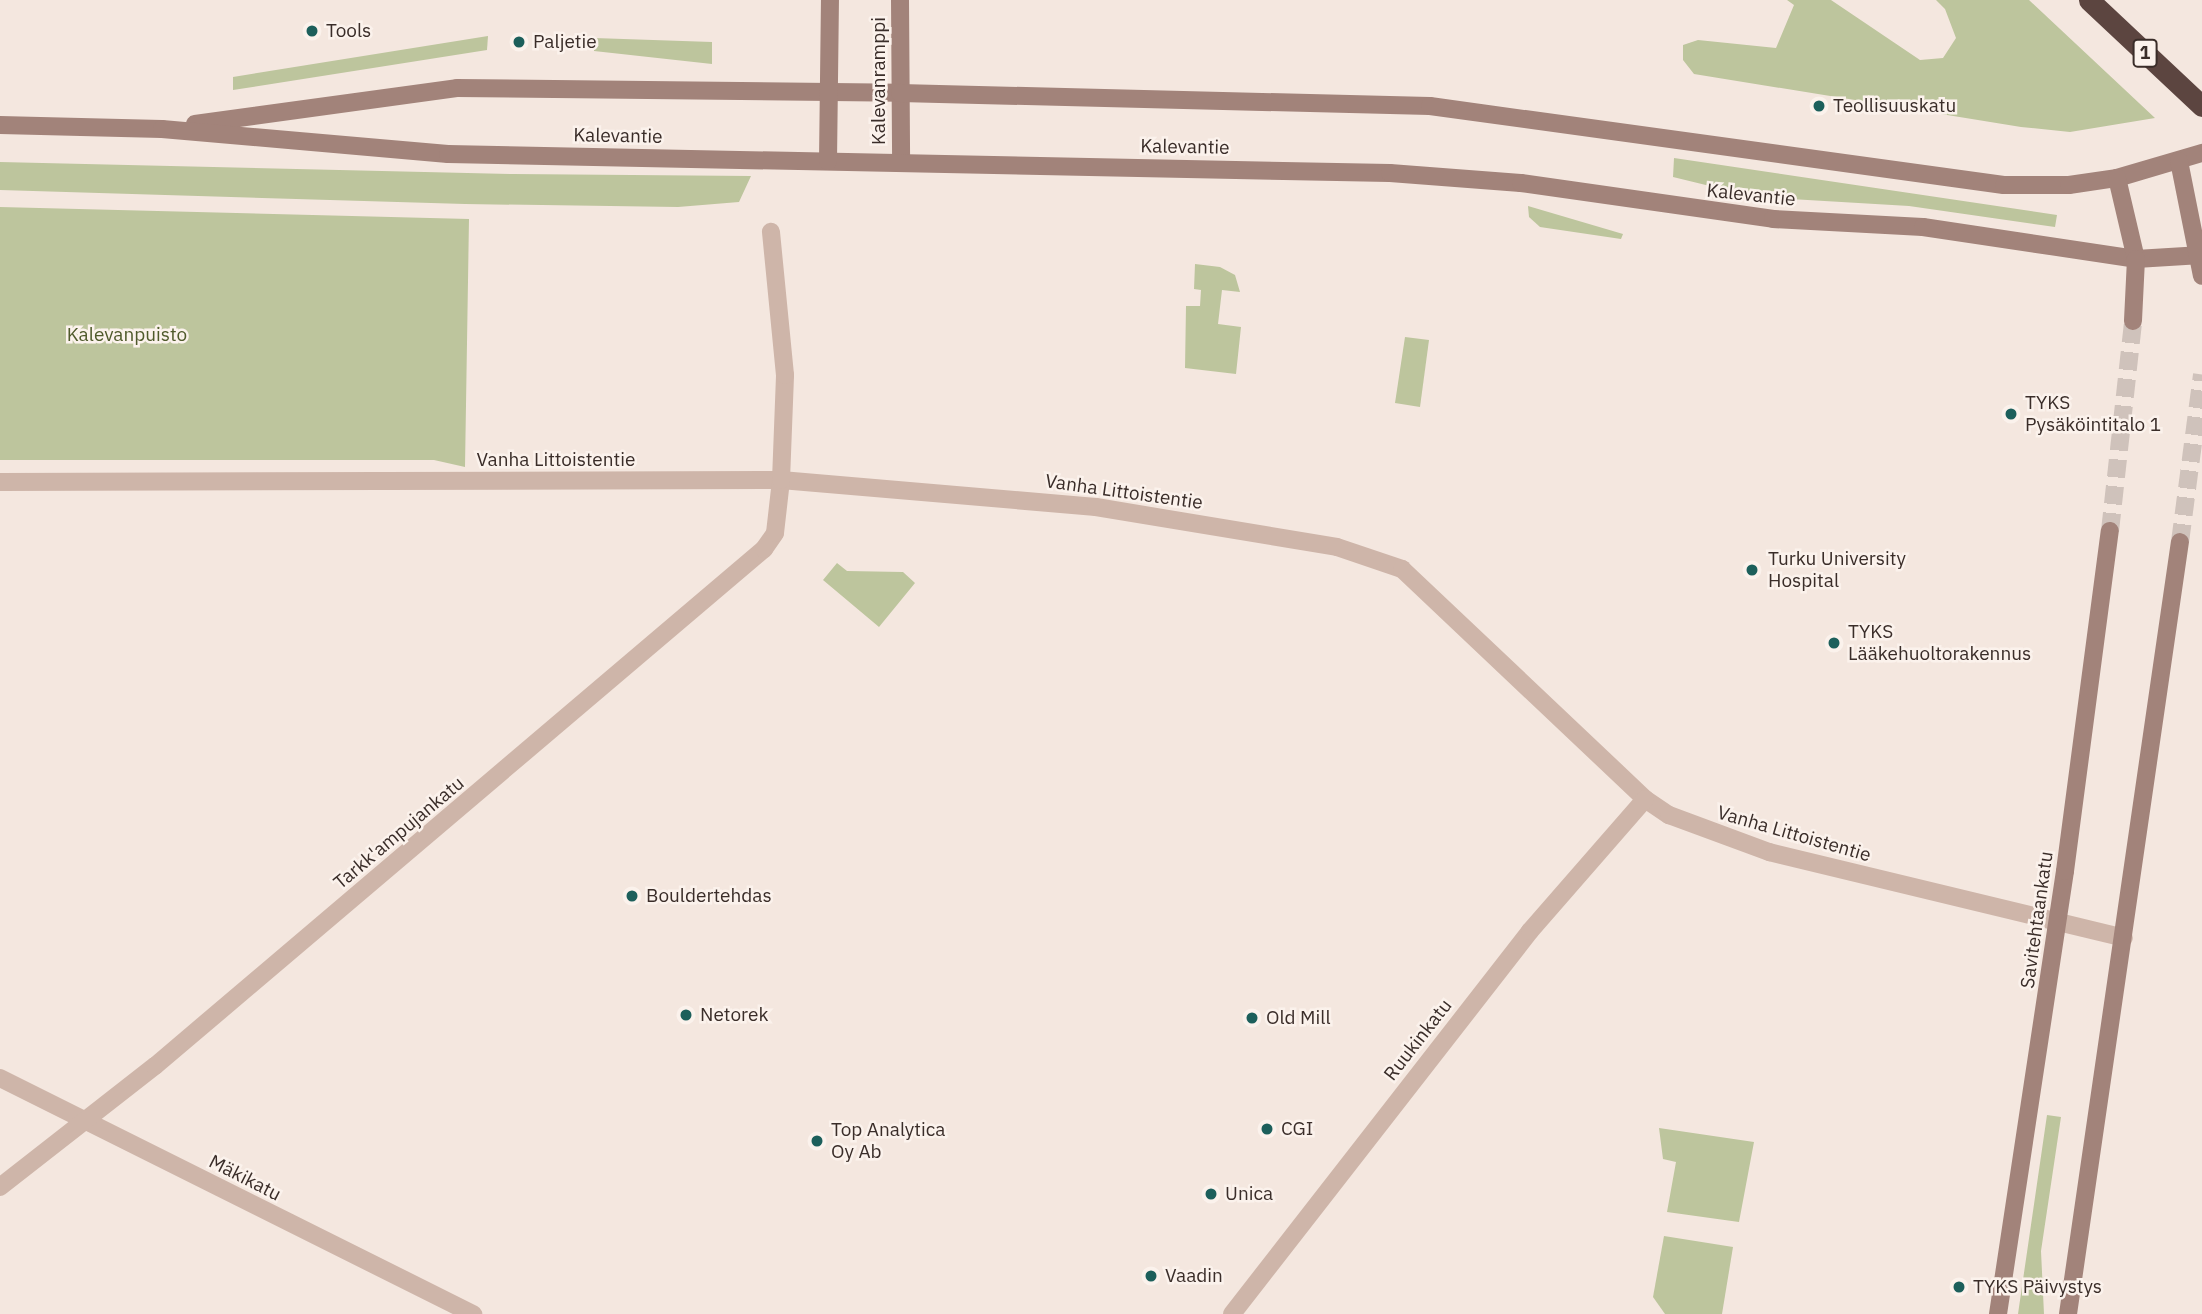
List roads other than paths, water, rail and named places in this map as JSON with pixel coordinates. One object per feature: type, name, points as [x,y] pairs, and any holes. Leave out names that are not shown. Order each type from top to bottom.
[{"type":"highway","name":"1","points":[[2089,0],[2202,106]]},
{"type":"main road","points":[[828,161],[830,0]]},
{"type":"main road","name":"Kalevanramppi","points":[[900,0],[901,163]]},
{"type":"main road","name":"Kalevantie","points":[[162,129],[457,88],[829,92],[1430,106],[1975,183],[2069,186],[2117,178],[2191,157]]},
{"type":"main road","name":"Kalevantie","points":[[0,125],[162,129],[449,154],[1299,170],[1521,183],[1773,219],[1923,227],[2136,260],[2202,255]]},
{"type":"main road","points":[[2191,157],[2202,276]]},
{"type":"main road","points":[[2117,178],[2136,260],[2133,321]]},
{"type":"main road","name":"Savitehtaankatu","points":[[1998,1314],[2058,922],[2110,531]]},
{"type":"main road","points":[[2068,1314],[2180,542]]},
{"type":"street","points":[[771,232],[785,375],[781,480]]},
{"type":"street","name":"Vanha Littoistentie","points":[[0,482],[781,480],[1096,507],[1337,547],[1385,560],[1423,587],[1645,799],[1699,829],[1769,852],[2124,938]]},
{"type":"street","name":"Tarkk'ampujankatu","points":[[0,1187],[88,1121],[764,549],[775,533],[781,480]]},
{"type":"street","name":"Ruukinkatu","points":[[1232,1314],[1530,931],[1645,799]]},
{"type":"street","name":"Mäkikatu","points":[[0,1078],[472,1314]]},
{"type":"tunnel","points":[[2110,531],[2133,321]]},
{"type":"tunnel","points":[[2180,542],[2202,374]]},
{"type":"place","name":"Tools","points":[[312,31]]},
{"type":"place","name":"Paljetie","points":[[519,42]]},
{"type":"place","name":"Teollisuuskatu","points":[[1819,106]]},
{"type":"place","name":"TYKS Pysäköintitalo 1","points":[[2011,414]]},
{"type":"place","name":"Turku University Hospital","points":[[1752,570]]},
{"type":"place","name":"TYKS Lääkehuoltorakennus","points":[[1834,643]]},
{"type":"place","name":"Bouldertehdas","points":[[632,896]]},
{"type":"place","name":"Netorek","points":[[686,1015]]},
{"type":"place","name":"Old Mill","points":[[1252,1018]]},
{"type":"place","name":"CGI","points":[[1267,1129]]},
{"type":"place","name":"Top Analytica Oy Ab","points":[[817,1141]]},
{"type":"place","name":"Unica","points":[[1211,1194]]},
{"type":"place","name":"Vaadin","points":[[1151,1276]]},
{"type":"place","name":"TYKS Päivystys","points":[[1959,1287]]},
{"type":"park label","name":"Kalevanpuisto","points":[[127,335]]}]
